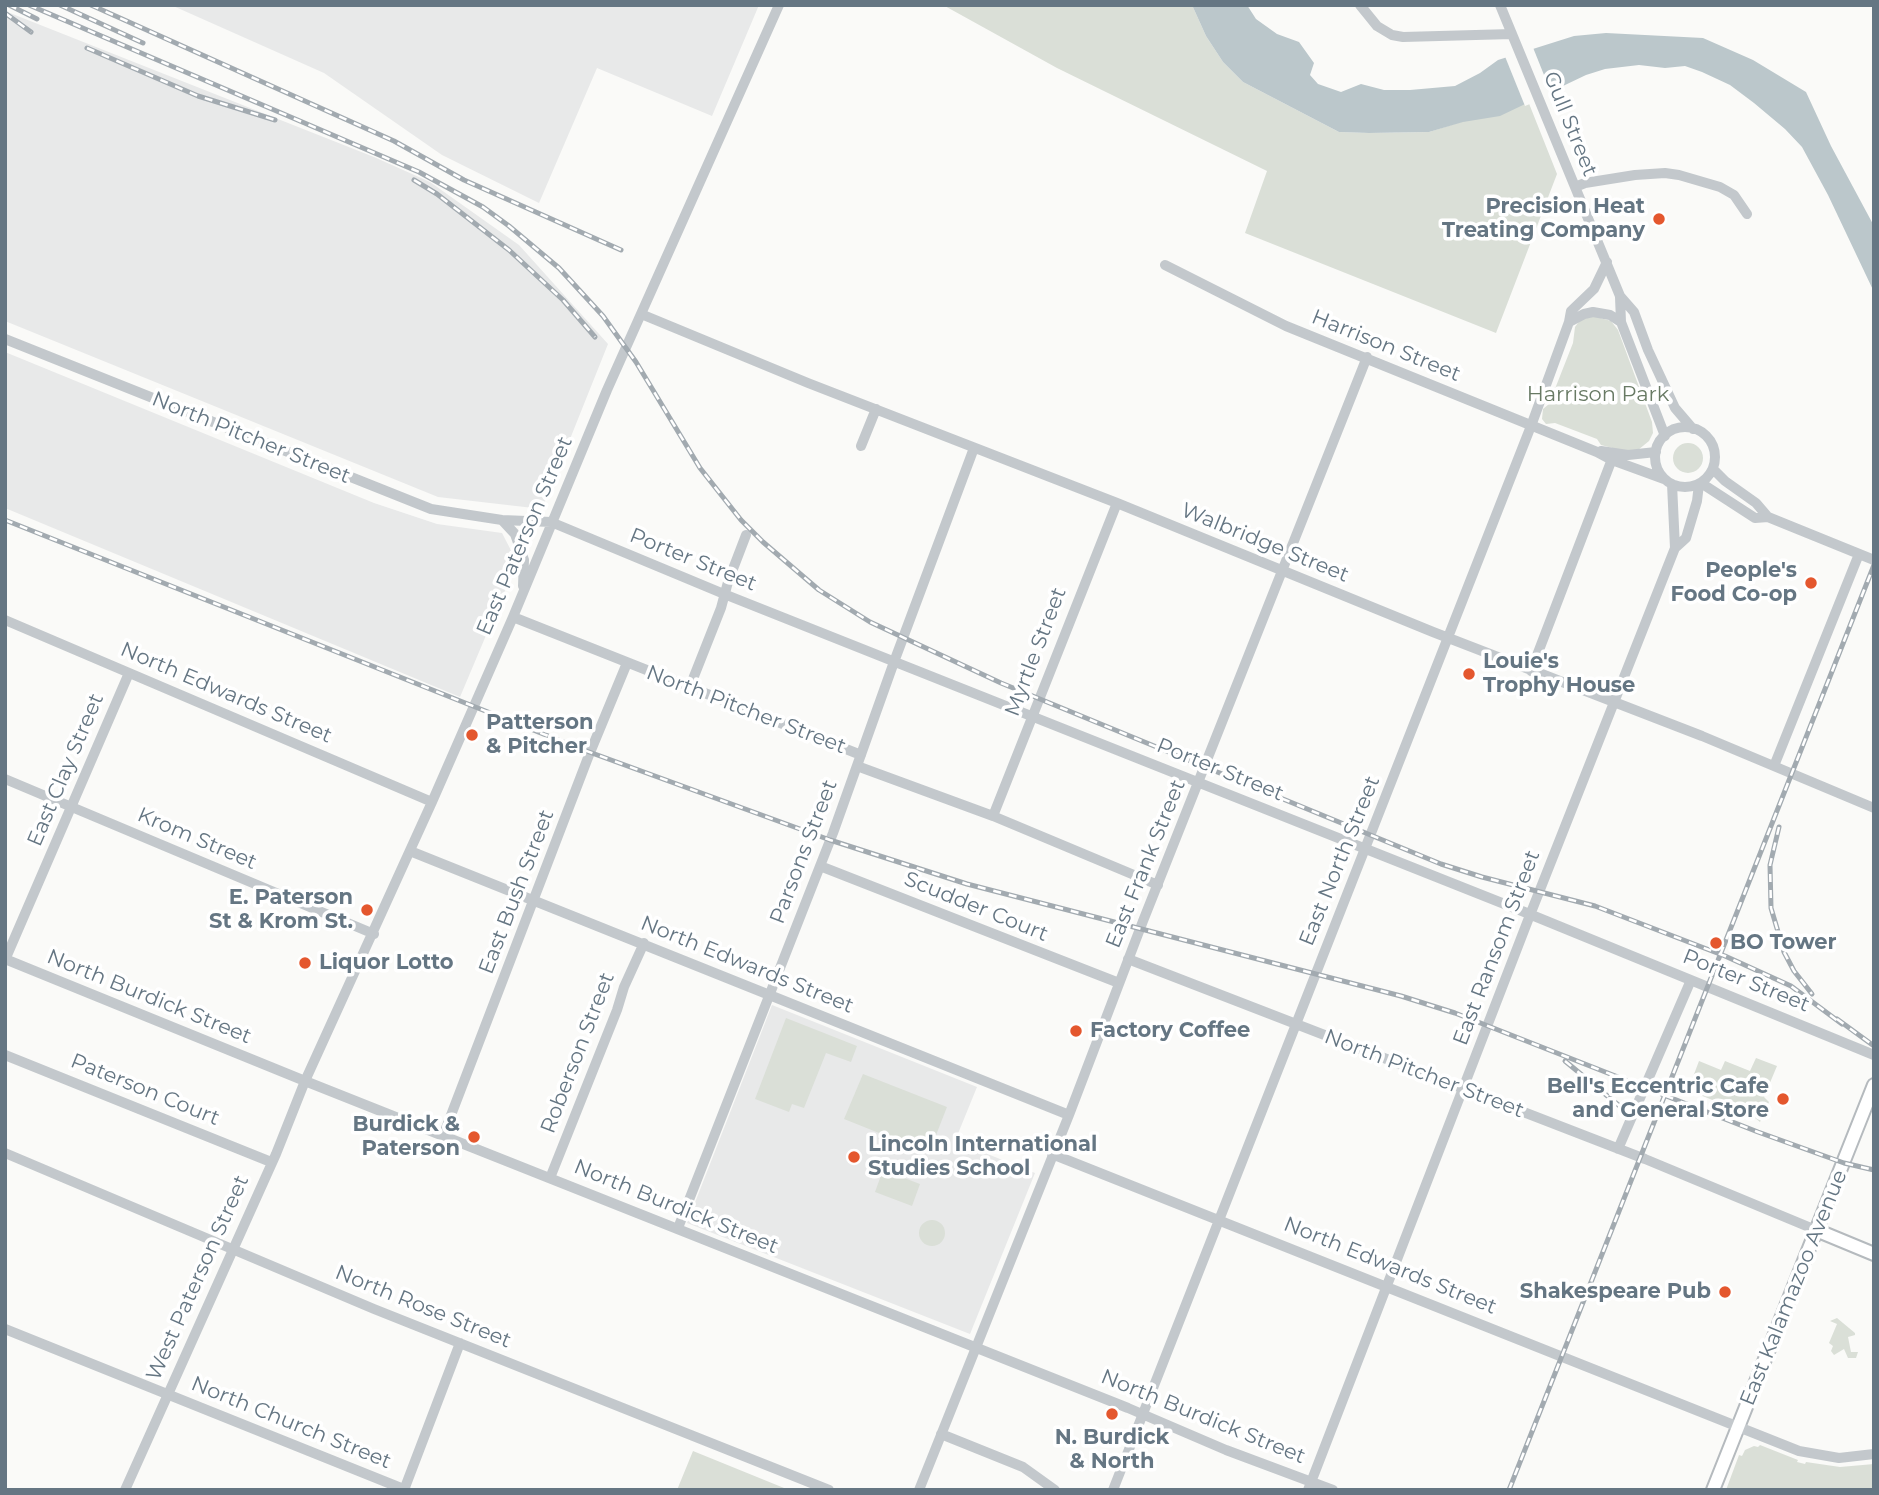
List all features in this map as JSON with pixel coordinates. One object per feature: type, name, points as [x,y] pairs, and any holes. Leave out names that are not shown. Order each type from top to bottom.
[{"type":"main road","name":"East Kalamazoo Avenue","points":[[1713,1490],[1872,1093]]},
{"type":"main road","name":"North Pitcher Street","points":[[1816,1230],[1874,1254]]},
{"type":"street","name":"East Paterson Street","points":[[305,1081],[374,934],[513,617],[641,314],[779,5]]},
{"type":"street","points":[[1360,5],[1377,26],[1392,35],[1512,36]]},
{"type":"street","name":"Gull Street","points":[[1500,5],[1620,296],[1622,323],[1665,436]]},
{"type":"street","points":[[1575,187],[1635,175],[1679,175],[1720,187],[1734,195],[1747,214]]},
{"type":"street","name":"East North Street","points":[[1113,1490],[1531,426],[1571,311],[1594,289],[1606,262]]},
{"type":"street","name":"Harrison Street","points":[[1166,265],[1286,326],[1668,482]]},
{"type":"street","name":"Gull Street","points":[[1620,296],[1634,312],[1675,408],[1693,429]]},
{"type":"street","points":[[1569,322],[1593,312],[1610,315],[1622,323]]},
{"type":"street","name":"Walbridge Street","points":[[641,314],[1874,808]]},
{"type":"street","name":"North Pitcher Street","points":[[5,339],[431,509],[502,520],[551,522]]},
{"type":"street","name":"East Frank Street","points":[[919,1490],[1367,357]]},
{"type":"street","points":[[861,446],[876,409]]},
{"type":"street","points":[[1693,429],[1702,433],[1714,449],[1713,469],[1700,483],[1681,487],[1668,482],[1656,462],[1656,452],[1665,436],[1673,430],[1693,429]]},
{"type":"street","name":"Parsons Street","points":[[678,1228],[771,996],[974,448]]},
{"type":"street","name":"Harrison Street","points":[[1597,452],[1628,455],[1656,452]]},
{"type":"street","points":[[1531,671],[1612,459]]},
{"type":"street","points":[[1713,469],[1756,503],[1768,517]]},
{"type":"street","name":"East Ransom Street","points":[[1668,482],[1675,548]]},
{"type":"street","points":[[1700,483],[1755,518],[1768,517],[1874,560]]},
{"type":"street","name":"East Ransom Street","points":[[1310,1486],[1462,1089],[1675,548],[1686,538],[1700,483]]},
{"type":"street","name":"Myrtle Street","points":[[993,816],[1117,503]]},
{"type":"street","points":[[502,520],[515,534],[524,560],[523,593]]},
{"type":"street","name":"Porter Street","points":[[551,522],[724,594],[1874,1055]]},
{"type":"street","points":[[689,689],[746,535]]},
{"type":"street","points":[[1774,766],[1859,554]]},
{"type":"street","name":"North Pitcher Street","points":[[513,617],[861,755]]},
{"type":"street","name":"North Edwards Street","points":[[5,620],[432,802]]},
{"type":"street","name":"East Bush Street","points":[[443,1136],[627,663]]},
{"type":"street","name":"East Clay Street","points":[[5,959],[130,673]]},
{"type":"street","name":"North Pitcher Street","points":[[857,766],[993,816],[1158,885]]},
{"type":"street","name":"Krom Street","points":[[5,779],[374,934]]},
{"type":"street","name":"North Edwards Street","points":[[410,851],[1069,1115]]},
{"type":"street","name":"Scudder Court","points":[[820,866],[1119,983]]},
{"type":"street","name":"Roberson Street","points":[[550,1178],[624,987],[644,943]]},
{"type":"street","name":"North Burdick Street","points":[[5,959],[1143,1414],[1310,1486],[1333,1490]]},
{"type":"street","name":"North Pitcher Street","points":[[1128,959],[1618,1149],[1816,1230]]},
{"type":"street","points":[[1618,1149],[1691,980]]},
{"type":"street","name":"Paterson Court","points":[[5,1055],[271,1162]]},
{"type":"street","name":"West Paterson Street","points":[[125,1490],[305,1081]]},
{"type":"street","name":"North Rose Street","points":[[5,1153],[232,1250],[829,1490]]},
{"type":"street","name":"North Edwards Street","points":[[1052,1154],[1814,1455],[1839,1458],[1874,1454]]},
{"type":"street","name":"North Church Street","points":[[5,1329],[405,1490]]},
{"type":"street","points":[[405,1490],[460,1343]]},
{"type":"street","points":[[941,1434],[1023,1467],[1055,1490]]},
{"type":"shaded area","points":[[171,5],[759,5],[712,116],[597,68],[539,203],[442,155],[324,73]]},
{"type":"shaded area","points":[[1192,5],[1247,5],[1256,19],[1277,34],[1299,42],[1314,63],[1310,75],[1318,84],[1341,92],[1361,84],[1384,90],[1455,86],[1498,60],[1574,36],[1606,33],[1703,38],[1753,60],[1806,92],[1831,146],[1874,226],[1874,292],[1802,147],[1785,129],[1730,85],[1702,72],[1685,66],[1665,68],[1639,65],[1605,69],[1586,75],[1500,116],[1463,122],[1429,132],[1339,132],[1243,82],[1223,62],[1206,36]]},
{"type":"shaded area","points":[[5,11],[374,157],[430,182],[519,245],[608,344],[542,509],[438,497],[5,321]]},
{"type":"shaded area","points":[[5,352],[374,503],[437,524],[502,533],[517,562],[460,697],[5,508]]},
{"type":"shaded area","name":"Lincoln International Studies School","points":[[772,1005],[977,1087],[955,1141],[1035,1173],[970,1334],[687,1223]]},
{"type":"green space","points":[[943,5],[1192,5],[1206,36],[1223,62],[1243,82],[1339,132],[1429,132],[1528,101],[1557,174],[1496,333],[1245,233],[1267,171],[1057,68]]},
{"type":"green space","name":"Harrison Park","points":[[1593,316],[1611,321],[1618,330],[1652,422],[1653,433],[1649,441],[1638,450],[1624,451],[1601,445],[1597,439],[1555,423],[1546,424],[1542,419],[1543,409],[1549,404],[1573,343],[1575,327],[1580,320]]},
{"type":"green space","points":[[1688,443],[1699,447],[1703,458],[1699,469],[1688,473],[1677,469],[1673,458],[1677,447]]},
{"type":"green space","points":[[786,1018],[857,1046],[851,1062],[826,1053],[804,1108],[792,1104],[789,1112],[755,1099]]},
{"type":"green space","points":[[1756,1058],[1777,1066],[1764,1097],[1769,1102],[1760,1122],[1754,1117],[1688,1090],[1699,1061],[1721,1070],[1725,1061],[1750,1071]]},
{"type":"green space","points":[[863,1074],[947,1107],[929,1153],[844,1119]]},
{"type":"green space","points":[[883,1170],[920,1184],[912,1206],[875,1192]]},
{"type":"green space","points":[[932,1220],[941,1224],[945,1233],[941,1242],[932,1246],[923,1242],[919,1233],[923,1224]]},
{"type":"green space","points":[[1837,1318],[1855,1333],[1848,1337],[1851,1352],[1858,1352],[1856,1358],[1848,1358],[1844,1349],[1834,1355],[1831,1351],[1833,1346],[1829,1343],[1837,1324],[1830,1321]]},
{"type":"green space","points":[[1760,1445],[1805,1464],[1840,1467],[1874,1464],[1874,1490],[1726,1490],[1739,1455],[1742,1456],[1745,1450]]},
{"type":"green space","points":[[693,1451],[789,1490],[677,1490]]},
{"type":"pier","points":[[1532,45],[1552,95],[1525,106],[1504,54]]},
{"type":"railway","points":[[9,5],[37,19]]},
{"type":"railway","points":[[29,5],[419,172],[483,207],[509,226],[559,268],[603,316],[636,362],[700,468],[741,520],[819,590],[870,622],[1001,683],[1441,864],[1595,906],[1725,956],[1791,986],[1842,1024]]},
{"type":"railway","points":[[60,5],[143,43]]},
{"type":"railway","points":[[91,5],[394,141],[464,180],[621,250]]},
{"type":"railway","points":[[5,13],[31,32]]},
{"type":"railway","points":[[87,48],[198,96],[275,120]]},
{"type":"railway","points":[[414,180],[437,194],[509,250],[563,300],[595,337]]},
{"type":"railway","points":[[5,520],[581,749],[830,840],[967,884],[1401,996],[1455,1013],[1758,1132],[1844,1163],[1874,1170]]},
{"type":"railway","points":[[1509,1490],[1874,565]]},
{"type":"railway","points":[[1779,827],[1770,865],[1771,908],[1784,952],[1794,971],[1812,994]]},
{"type":"railway","points":[[1837,1019],[1874,1046]]},
{"type":"railway","points":[[1565,1061],[1622,1108]]},
{"type":"place","name":"Precision Heat Treating Company","points":[[1659,219]]},
{"type":"place","name":"People's Food Co-op","points":[[1811,583]]},
{"type":"place","name":"Louie's Trophy House","points":[[1469,674]]},
{"type":"place","name":"Patterson & Pitcher","points":[[472,735]]},
{"type":"place","name":"E. Paterson St & Krom St.","points":[[367,910]]},
{"type":"place","name":"BO Tower","points":[[1716,943]]},
{"type":"place","name":"Liquor Lotto","points":[[305,963]]},
{"type":"place","name":"Factory Coffee","points":[[1076,1031]]},
{"type":"place","name":"Bell's Eccentric Cafe and General Store","points":[[1783,1099]]},
{"type":"place","name":"Burdick & Paterson","points":[[474,1137]]},
{"type":"place","name":"Lincoln International Studies School","points":[[854,1157]]},
{"type":"place","name":"Shakespeare Pub","points":[[1725,1292]]},
{"type":"place","name":"N. Burdick & North","points":[[1112,1414]]}]
